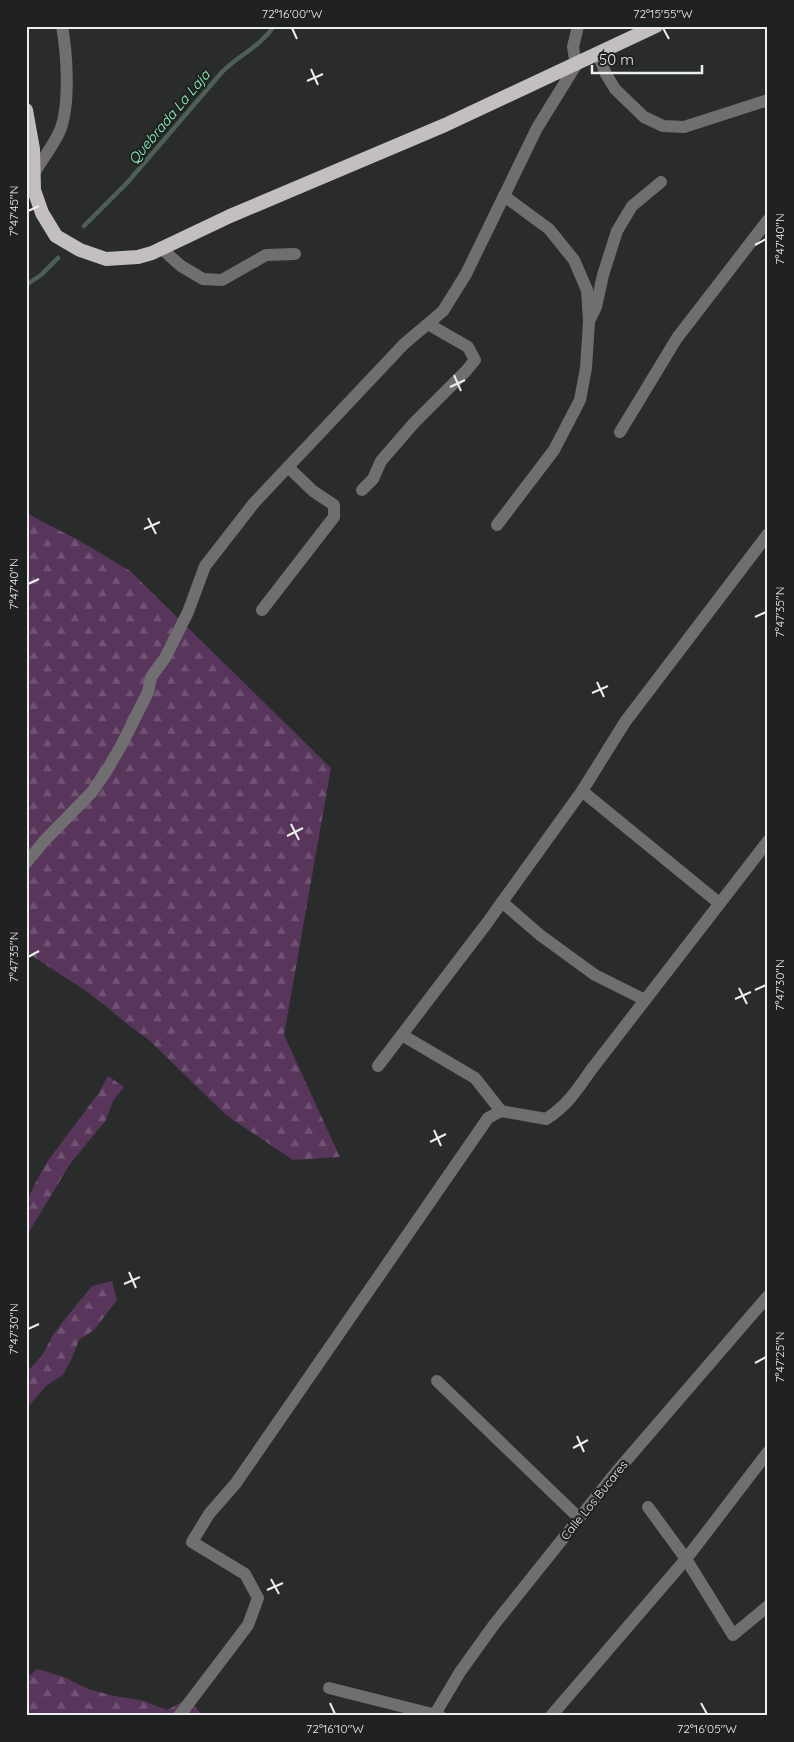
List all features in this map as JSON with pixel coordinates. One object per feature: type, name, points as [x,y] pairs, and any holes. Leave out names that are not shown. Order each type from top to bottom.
[{"type":"highway","points":[[26,110],[33,149],[33,175],[30,192],[56,236],[80,250],[106,259],[138,257],[445,125],[598,55],[656,26]]},
{"type":"street","points":[[33,175],[61,128],[66,100],[66,47],[62,26]]},
{"type":"street","points":[[26,863],[44,840],[92,792],[122,744],[148,692],[151,677],[165,658],[188,612],[205,566],[254,503],[404,344],[443,311],[466,274],[537,128],[576,65],[572,47],[578,26]]},
{"type":"street","points":[[598,55],[614,89],[644,117],[663,126],[684,127],[768,100]]},
{"type":"street","points":[[589,322],[596,308],[603,275],[617,231],[632,206],[662,182]]},
{"type":"street","points":[[497,526],[554,450],[580,400],[586,368],[589,322],[587,290],[574,260],[550,230],[504,196]]},
{"type":"street","points":[[620,432],[677,338],[768,220]]},
{"type":"street","points":[[161,248],[181,266],[203,279],[222,280],[266,255],[295,254]]},
{"type":"street","points":[[362,490],[373,479],[381,462],[414,423],[475,360],[468,347],[428,324]]},
{"type":"street","points":[[262,610],[334,517],[334,505],[313,491],[288,467]]},
{"type":"street","points":[[378,1066],[502,902],[582,791],[625,722],[768,534]]},
{"type":"street","points":[[582,791],[719,904]]},
{"type":"street","points":[[179,1716],[248,1626],[258,1598],[245,1574],[192,1542],[209,1514],[242,1475],[488,1118],[501,1111],[546,1119],[557,1112],[574,1095],[768,841]]},
{"type":"street","points":[[502,902],[540,935],[595,975],[645,1000]]},
{"type":"street","points":[[402,1035],[474,1078],[501,1111]]},
{"type":"street","name":"Calle Los Bucares","points":[[438,1715],[460,1672],[493,1626],[616,1471],[768,1296]]},
{"type":"street","points":[[437,1381],[579,1518]]},
{"type":"street","points":[[550,1716],[686,1559],[768,1452]]},
{"type":"street","points":[[648,1507],[686,1559],[733,1635],[768,1606]]},
{"type":"street","points":[[329,1688],[438,1715]]},
{"type":"green space","points":[[26,513],[80,541],[130,571],[331,768],[284,1035],[340,1157],[293,1160],[226,1115],[149,1040],[107,1007],[26,952]]},
{"type":"green space","points":[[108,1076],[124,1087],[113,1101],[106,1120],[70,1164],[26,1237],[26,1202],[36,1182],[47,1162],[98,1094]]},
{"type":"green space","points":[[112,1281],[117,1300],[94,1330],[79,1340],[63,1375],[47,1385],[26,1409],[26,1373],[43,1354],[53,1335],[92,1286]]},
{"type":"green space","points":[[37,1669],[64,1677],[88,1689],[114,1696],[141,1700],[167,1710],[187,1699],[204,1716],[26,1716],[26,1679]]},
{"type":"waterway","name":"Quebrada La Laja","points":[[84,226],[127,183],[222,72],[263,39],[274,26]]},
{"type":"waterway","name":"Quebrada La Laja","points":[[26,285],[41,275],[58,258]]}]
